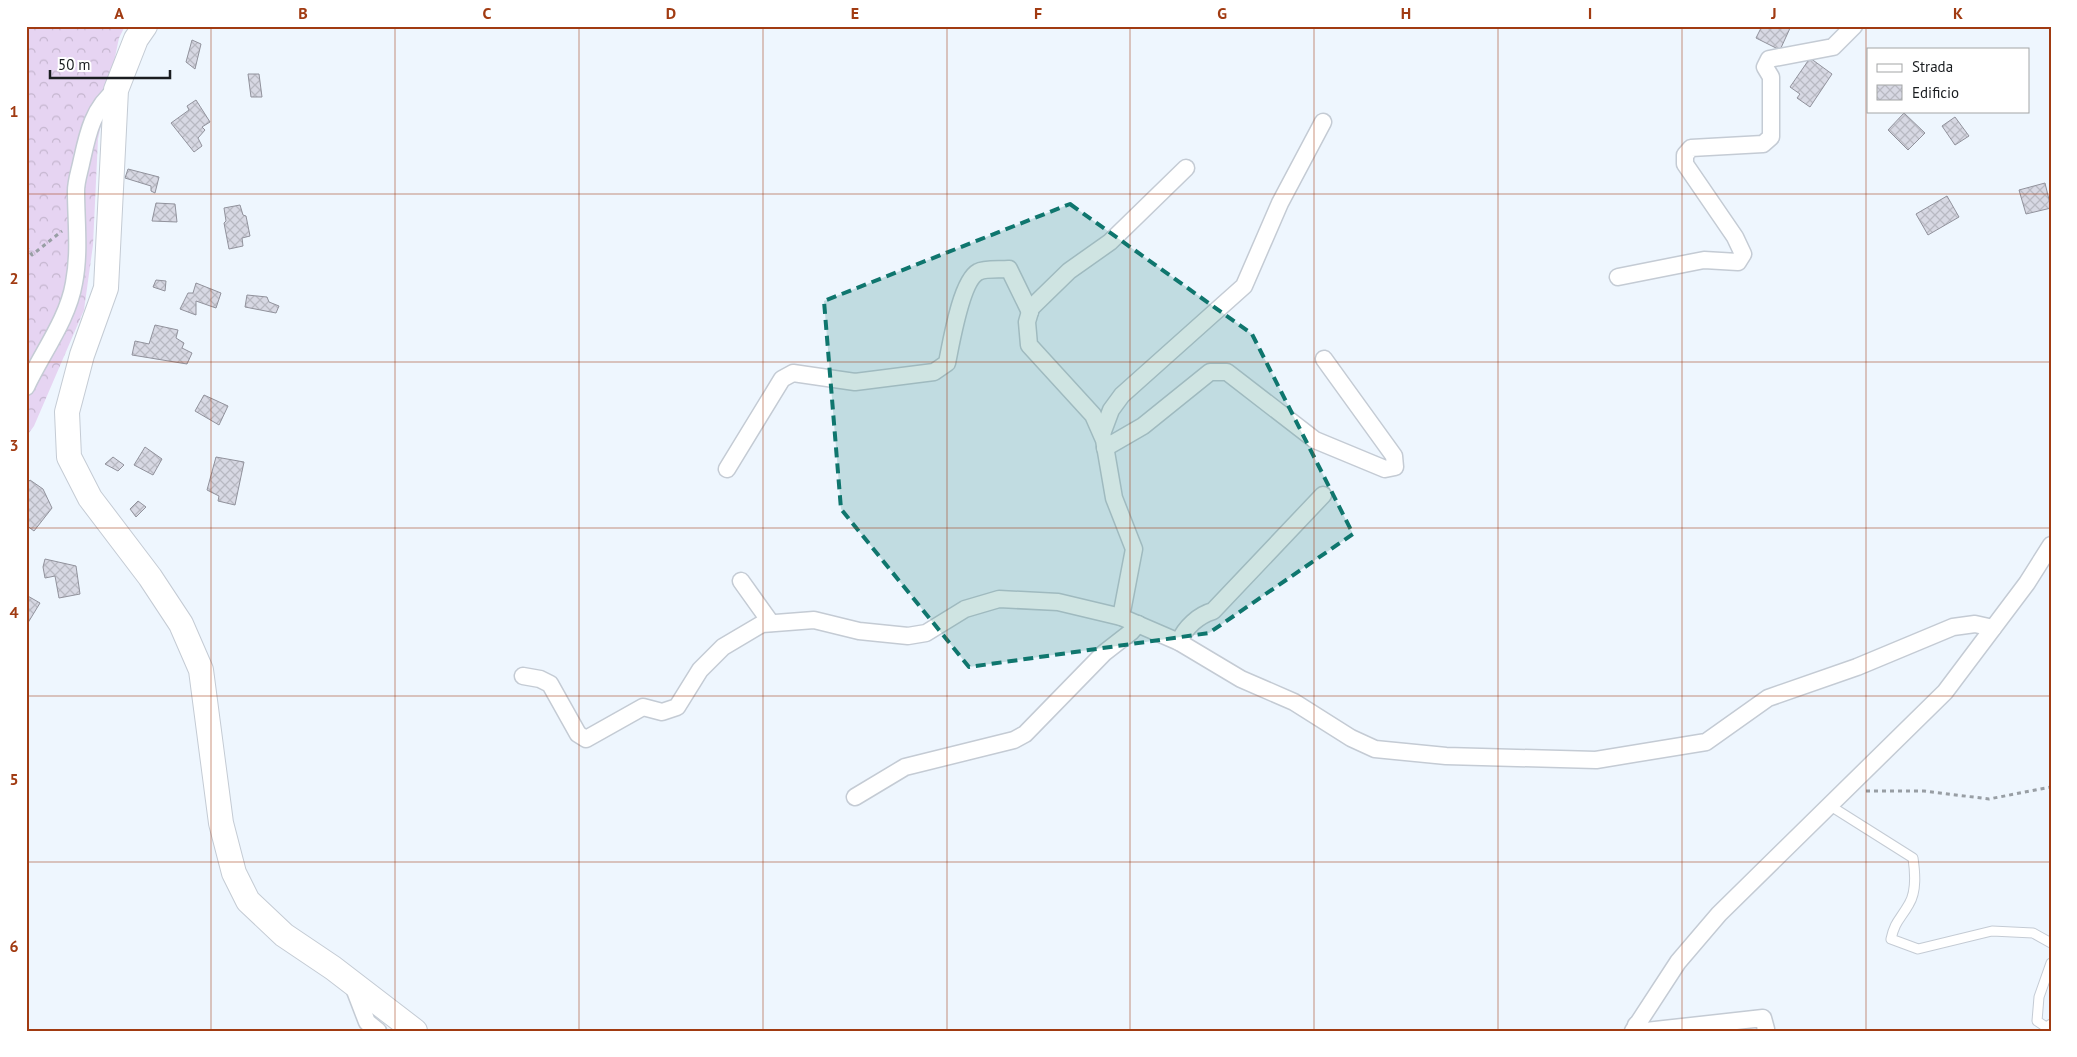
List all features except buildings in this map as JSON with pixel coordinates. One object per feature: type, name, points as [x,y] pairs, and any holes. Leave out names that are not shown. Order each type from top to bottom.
[{"type":"street","points":[[145,26],[136,39],[116,90],[106,288],[82,355],[67,412],[69,457],[90,498],[150,577],[181,624],[201,670],[221,823],[234,873],[248,901],[284,935],[351,982],[415,1031]]},
{"type":"street","points":[[1618,276],[1704,260],[1738,262],[1744,254],[1735,237],[1685,164],[1685,155],[1691,148],[1763,144],[1771,137],[1770,77],[1765,67],[1769,59],[1833,48],[1854,26]]},
{"type":"street","points":[[26,387],[67,308],[74,283],[78,218],[76,189],[87,138],[95,114],[106,98],[116,90]]},
{"type":"street","points":[[1104,441],[1111,410],[1122,395],[1244,286],[1280,203],[1323,122]]},
{"type":"street","points":[[1121,616],[1134,549],[1114,498],[1104,441],[1093,415],[1029,345],[1027,322],[1031,308],[1069,271],[1110,242],[1186,168]]},
{"type":"street","points":[[727,469],[782,379],[793,374],[855,382],[934,372],[947,363],[964,291],[971,278],[978,272],[1009,269],[1030,312]]},
{"type":"street","points":[[1104,441],[1143,426],[1210,372],[1227,372],[1315,440],[1385,469],[1395,467],[1394,456],[1324,359]]},
{"type":"street","points":[[1179,642],[1183,633],[1204,614],[1213,611],[1323,495]]},
{"type":"street","points":[[1765,1031],[1763,1018],[1646,1030],[1635,1028],[1678,962],[1719,914],[1945,692],[2027,583],[2051,545]]},
{"type":"street","points":[[741,581],[771,623]]},
{"type":"street","points":[[523,676],[540,679],[550,684],[578,734],[586,739],[642,707],[662,712],[677,707],[700,670],[723,647],[762,624],[814,620],[859,631],[908,636],[926,633],[965,609],[999,600],[1058,602],[1121,616],[1179,642],[1241,680],[1294,702],[1351,738],[1374,749],[1446,756],[1596,760],[1706,742],[1768,698],[1857,667],[1953,627],[1975,624],[1993,628]]},
{"type":"street","points":[[856,797],[905,767],[1014,740],[1025,734],[1104,652],[1131,632],[1138,624]]},
{"type":"street","points":[[351,982],[367,1022],[378,1031]]},
{"type":"lane","points":[[1829,806],[1913,858],[1916,874],[1910,903],[1894,924],[1891,940],[1918,950],[1992,931],[2033,933],[2051,943]]},
{"type":"lane","points":[[2051,963],[2040,997],[2037,1021],[2046,1027],[2051,1024]]},
{"type":"path","points":[[26,246],[32,256],[78,218]]},
{"type":"path","points":[[1846,790],[1872,792],[1924,791],[1989,799],[2051,787]]},
{"type":"highlighted area","points":[[1070,204],[1252,334],[1353,534],[1209,633],[969,667],[841,509],[824,301]]},
{"type":"green space","points":[[26,26],[125,26],[119,38],[98,139],[93,245],[84,310],[34,426],[26,437]]}]
